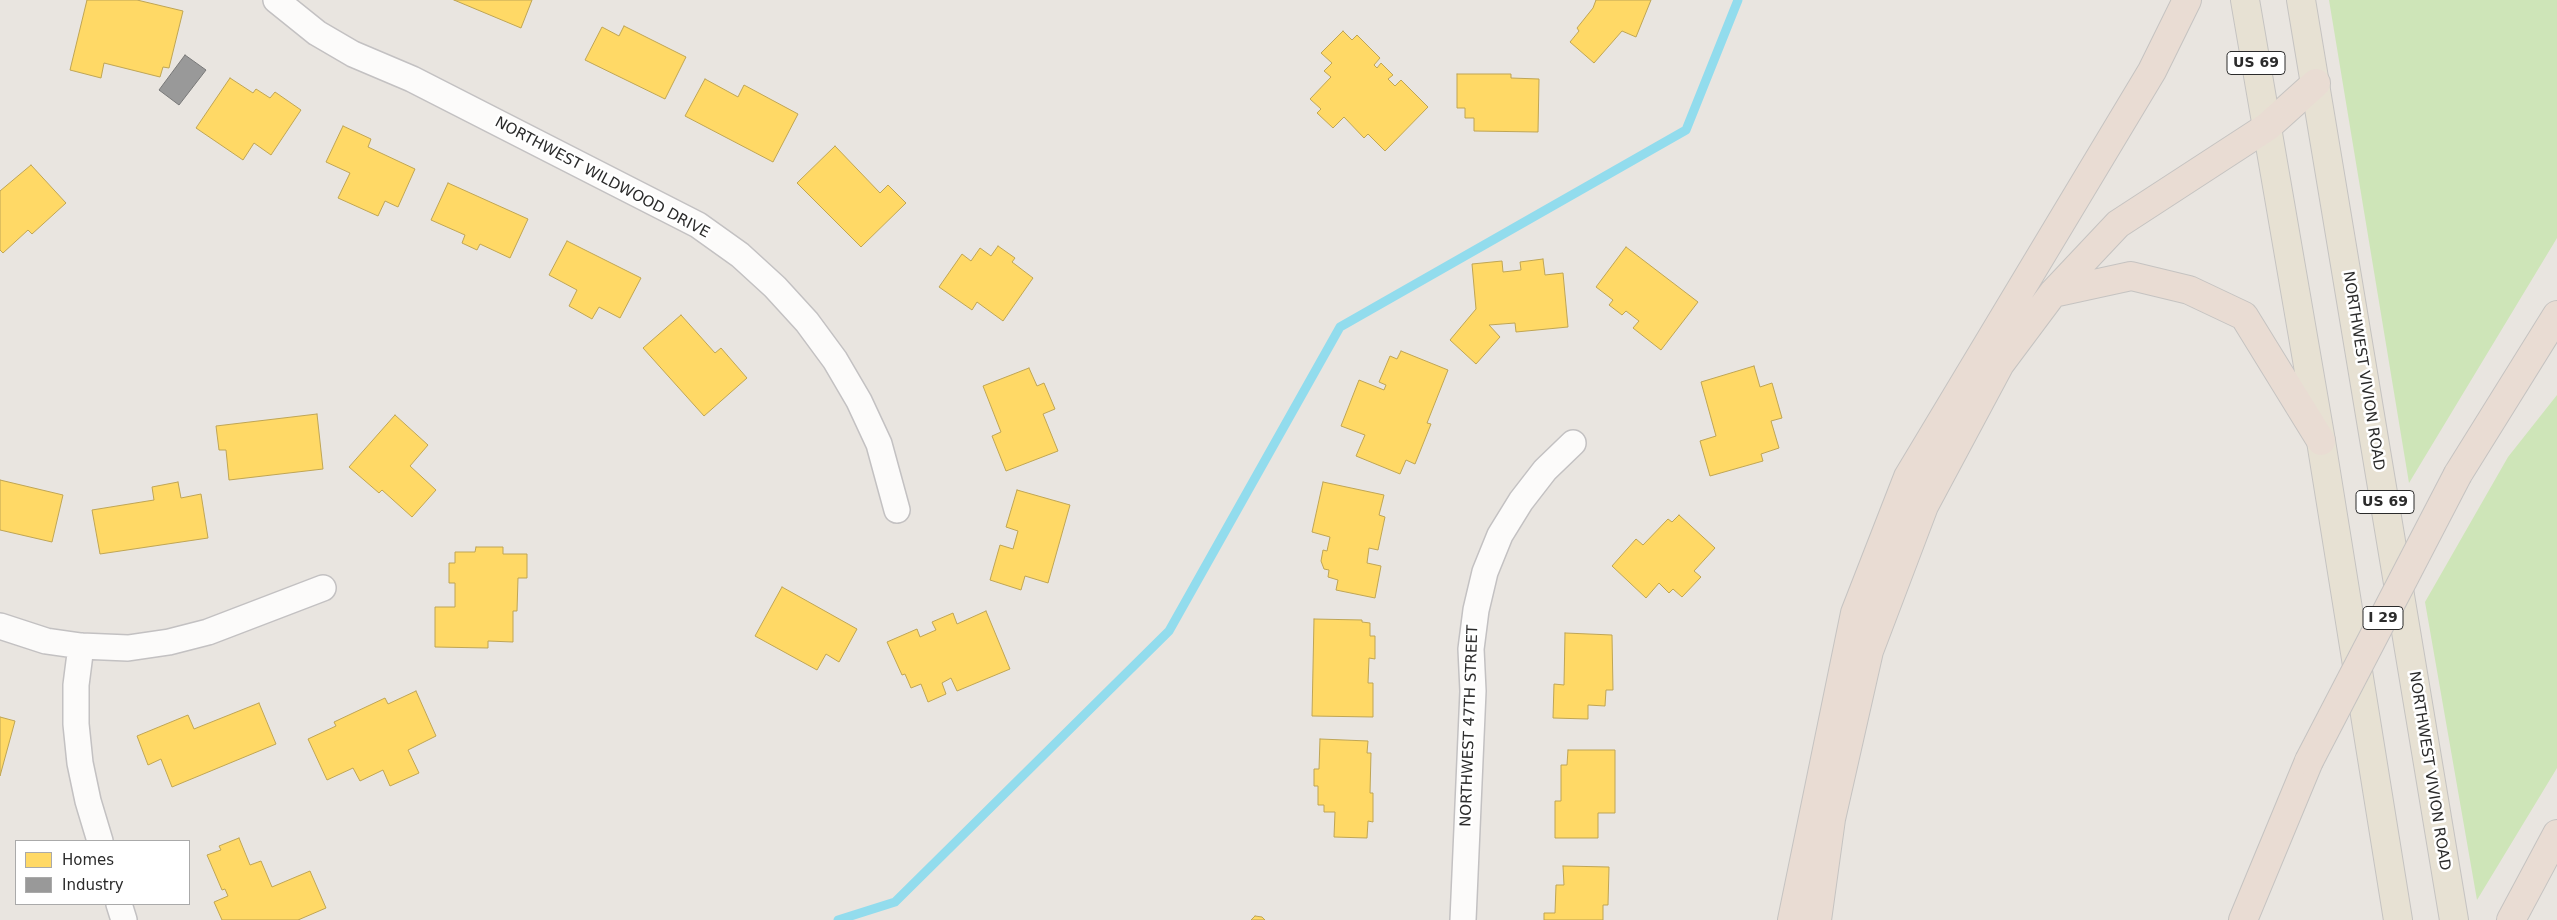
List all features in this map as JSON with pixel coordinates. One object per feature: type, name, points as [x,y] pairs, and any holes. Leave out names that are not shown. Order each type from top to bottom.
[{"type":"highway","points":[[1792,920],[1855,614],[1908,477],[2152,71],[2187,0]]},
{"type":"highway","points":[[1818,920],[1831,819],[1870,651],[1924,506],[2000,364],[2053,293],[2118,224],[2267,127],[2316,84]]},
{"type":"highway","points":[[2053,293],[2131,276],[2189,290],[2244,316],[2321,442]]},
{"type":"highway","name":"I 29","points":[[2243,920],[2309,761],[2458,474],[2557,315]]},
{"type":"highway","points":[[2511,920],[2553,840]]},
{"type":"main road","name":"US 69","points":[[2245,0],[2321,442],[2398,920]]},
{"type":"main road","name":"NORTHWEST VIVION ROAD","points":[[2301,0],[2454,920]]},
{"type":"street","name":"NORTHWEST WILDWOOD DRIVE","points":[[276,0],[317,33],[353,54],[412,79],[698,225],[740,255],[775,287],[807,322],[835,360],[859,401],[879,444],[898,510]]},
{"type":"street","name":"NORTHWEST 47TH STREET","points":[[1463,920],[1473,691],[1471,650],[1476,610],[1486,572],[1500,535],[1545,470],[1573,443]]},
{"type":"street","points":[[0,626],[46,641],[81,646],[128,648],[168,642],[208,632],[323,588]]},
{"type":"street","points":[[81,646],[76,685],[80,763],[100,840]]},
{"type":"street","points":[[119,905],[124,920]]},
{"type":"green space","points":[[2329,0],[2557,0],[2557,238],[2409,483]]},
{"type":"green space","points":[[2557,395],[2557,768],[2477,900],[2425,602],[2508,457]]},
{"type":"building: Homes","points":[[87,0],[137,0],[183,11],[169,68],[163,67],[160,77],[104,63],[101,78],[70,70]]},
{"type":"building: Homes","points":[[454,0],[532,0],[521,28]]},
{"type":"building: Homes","points":[[1596,0],[1651,0],[1636,37],[1622,31],[1594,63],[1570,42],[1579,31],[1577,28],[1593,8]]},
{"type":"building: Homes","points":[[624,26],[686,57],[665,99],[585,60],[602,27],[619,36]]},
{"type":"building: Homes","points":[[1343,31],[1352,40],[1357,35],[1380,58],[1374,65],[1377,68],[1381,63],[1393,75],[1388,79],[1395,86],[1401,80],[1428,107],[1385,151],[1368,134],[1364,138],[1344,117],[1333,128],[1317,113],[1321,109],[1310,99],[1331,77],[1324,71],[1332,63],[1321,53]]},
{"type":"building: Homes","points":[[1457,74],[1511,74],[1511,78],[1539,79],[1538,132],[1474,131],[1474,118],[1465,118],[1465,108],[1457,108]]},
{"type":"building: Homes","points":[[230,78],[253,93],[256,89],[270,98],[275,92],[301,110],[271,155],[254,143],[243,160],[196,128]]},
{"type":"building: Homes","points":[[705,79],[738,97],[744,85],[798,114],[773,162],[685,116]]},
{"type":"building: Homes","points":[[343,126],[371,139],[368,147],[415,169],[398,207],[385,201],[378,216],[338,198],[350,173],[326,162]]},
{"type":"building: Homes","points":[[835,146],[880,193],[888,185],[906,203],[861,247],[797,183]]},
{"type":"building: Homes","points":[[31,165],[66,203],[32,234],[28,230],[3,253],[0,250],[0,191]]},
{"type":"building: Homes","points":[[448,183],[528,219],[510,258],[480,244],[477,250],[462,243],[465,235],[431,220]]},
{"type":"building: Homes","points":[[567,241],[641,278],[620,318],[599,307],[592,319],[569,306],[577,290],[549,275]]},
{"type":"building: Homes","points":[[998,246],[1015,258],[1012,262],[1033,278],[1003,321],[977,302],[972,310],[939,287],[962,254],[971,261],[980,248],[991,256]]},
{"type":"building: Homes","points":[[1626,247],[1698,302],[1661,350],[1633,328],[1639,321],[1626,311],[1622,315],[1609,305],[1613,300],[1596,287]]},
{"type":"building: Homes","points":[[1543,259],[1545,275],[1563,273],[1568,327],[1516,332],[1515,323],[1489,325],[1500,337],[1476,364],[1450,340],[1476,309],[1472,264],[1502,261],[1503,272],[1521,270],[1520,262]]},
{"type":"building: Homes","points":[[681,315],[715,353],[721,348],[747,378],[704,416],[643,348]]},
{"type":"building: Homes","points":[[1401,351],[1448,370],[1427,423],[1431,424],[1415,464],[1406,460],[1400,474],[1356,456],[1365,435],[1341,426],[1359,380],[1384,390],[1386,385],[1379,382],[1390,356],[1397,359]]},
{"type":"building: Homes","points":[[1754,366],[1760,387],[1772,383],[1782,418],[1771,421],[1779,448],[1761,454],[1763,461],[1710,476],[1700,441],[1716,436],[1701,382]]},
{"type":"building: Homes","points":[[1029,368],[1037,386],[1044,383],[1055,409],[1043,414],[1058,451],[1006,471],[992,436],[1001,432],[983,386]]},
{"type":"building: Homes","points":[[317,414],[323,469],[229,480],[226,450],[219,450],[216,426]]},
{"type":"building: Homes","points":[[395,415],[428,445],[410,466],[436,490],[412,517],[382,490],[379,493],[349,467]]},
{"type":"building: Homes","points":[[0,480],[63,495],[52,542],[0,530]]},
{"type":"building: Homes","points":[[178,482],[181,498],[201,494],[208,538],[100,554],[92,510],[154,500],[152,487]]},
{"type":"building: Homes","points":[[1323,482],[1384,495],[1379,515],[1385,517],[1378,550],[1369,548],[1367,563],[1381,566],[1375,598],[1336,590],[1338,580],[1328,577],[1329,570],[1324,569],[1321,561],[1323,550],[1327,551],[1330,537],[1312,532]]},
{"type":"building: Homes","points":[[1017,490],[1070,505],[1048,583],[1025,576],[1021,590],[990,580],[1000,545],[1013,549],[1018,531],[1006,527]]},
{"type":"building: Homes","points":[[1679,515],[1715,548],[1694,571],[1701,577],[1682,597],[1673,589],[1669,593],[1659,583],[1646,598],[1612,566],[1636,539],[1643,545],[1668,519],[1672,522]]},
{"type":"building: Homes","points":[[476,547],[503,547],[503,554],[527,554],[527,578],[518,578],[517,611],[513,611],[513,642],[488,641],[488,648],[435,647],[435,607],[455,607],[455,583],[449,583],[449,563],[455,563],[455,552],[475,552]]},
{"type":"building: Homes","points":[[782,587],[857,629],[839,662],[826,654],[817,670],[755,636]]},
{"type":"building: Homes","points":[[986,611],[1010,669],[957,691],[951,678],[942,683],[946,694],[928,702],[921,684],[911,688],[905,674],[902,675],[887,642],[917,629],[920,637],[936,630],[932,622],[953,613],[957,624]]},
{"type":"building: Homes","points":[[1314,619],[1362,620],[1362,622],[1370,623],[1370,636],[1375,636],[1375,659],[1369,658],[1368,683],[1373,683],[1373,717],[1312,716]]},
{"type":"building: Homes","points":[[1565,633],[1612,635],[1613,690],[1606,690],[1605,706],[1588,705],[1588,719],[1553,718],[1554,684],[1564,685]]},
{"type":"building: Homes","points":[[416,691],[436,736],[408,750],[419,773],[390,786],[383,770],[360,781],[353,768],[327,780],[308,739],[336,726],[334,722],[385,698],[388,704]]},
{"type":"building: Homes","points":[[259,703],[276,744],[172,787],[161,759],[148,765],[137,736],[188,715],[194,729]]},
{"type":"building: Homes","points":[[0,717],[15,721],[0,776]]},
{"type":"building: Homes","points":[[1320,739],[1368,741],[1367,753],[1371,753],[1370,793],[1373,793],[1373,822],[1368,821],[1367,838],[1334,837],[1335,812],[1324,812],[1324,805],[1318,805],[1318,786],[1314,786],[1314,769],[1319,769]]},
{"type":"building: Homes","points":[[1568,750],[1615,750],[1615,813],[1598,813],[1598,838],[1555,838],[1555,801],[1561,801],[1561,765],[1567,765]]},
{"type":"building: Homes","points":[[239,838],[250,865],[261,861],[272,887],[310,871],[326,908],[298,920],[222,920],[214,902],[228,896],[225,889],[222,890],[207,855],[221,850],[219,846]]},
{"type":"building: Homes","points":[[1563,866],[1609,867],[1608,905],[1603,905],[1603,920],[1544,920],[1544,913],[1555,913],[1556,885],[1564,885]]},
{"type":"building: Homes","points":[[1255,916],[1262,917],[1265,920],[1251,920]]},
{"type":"building: Industry","points":[[185,55],[206,70],[179,105],[159,90]]},
{"type":"waterway","points":[[838,920],[895,902],[1169,631],[1340,327],[1686,130],[1738,0]]}]
